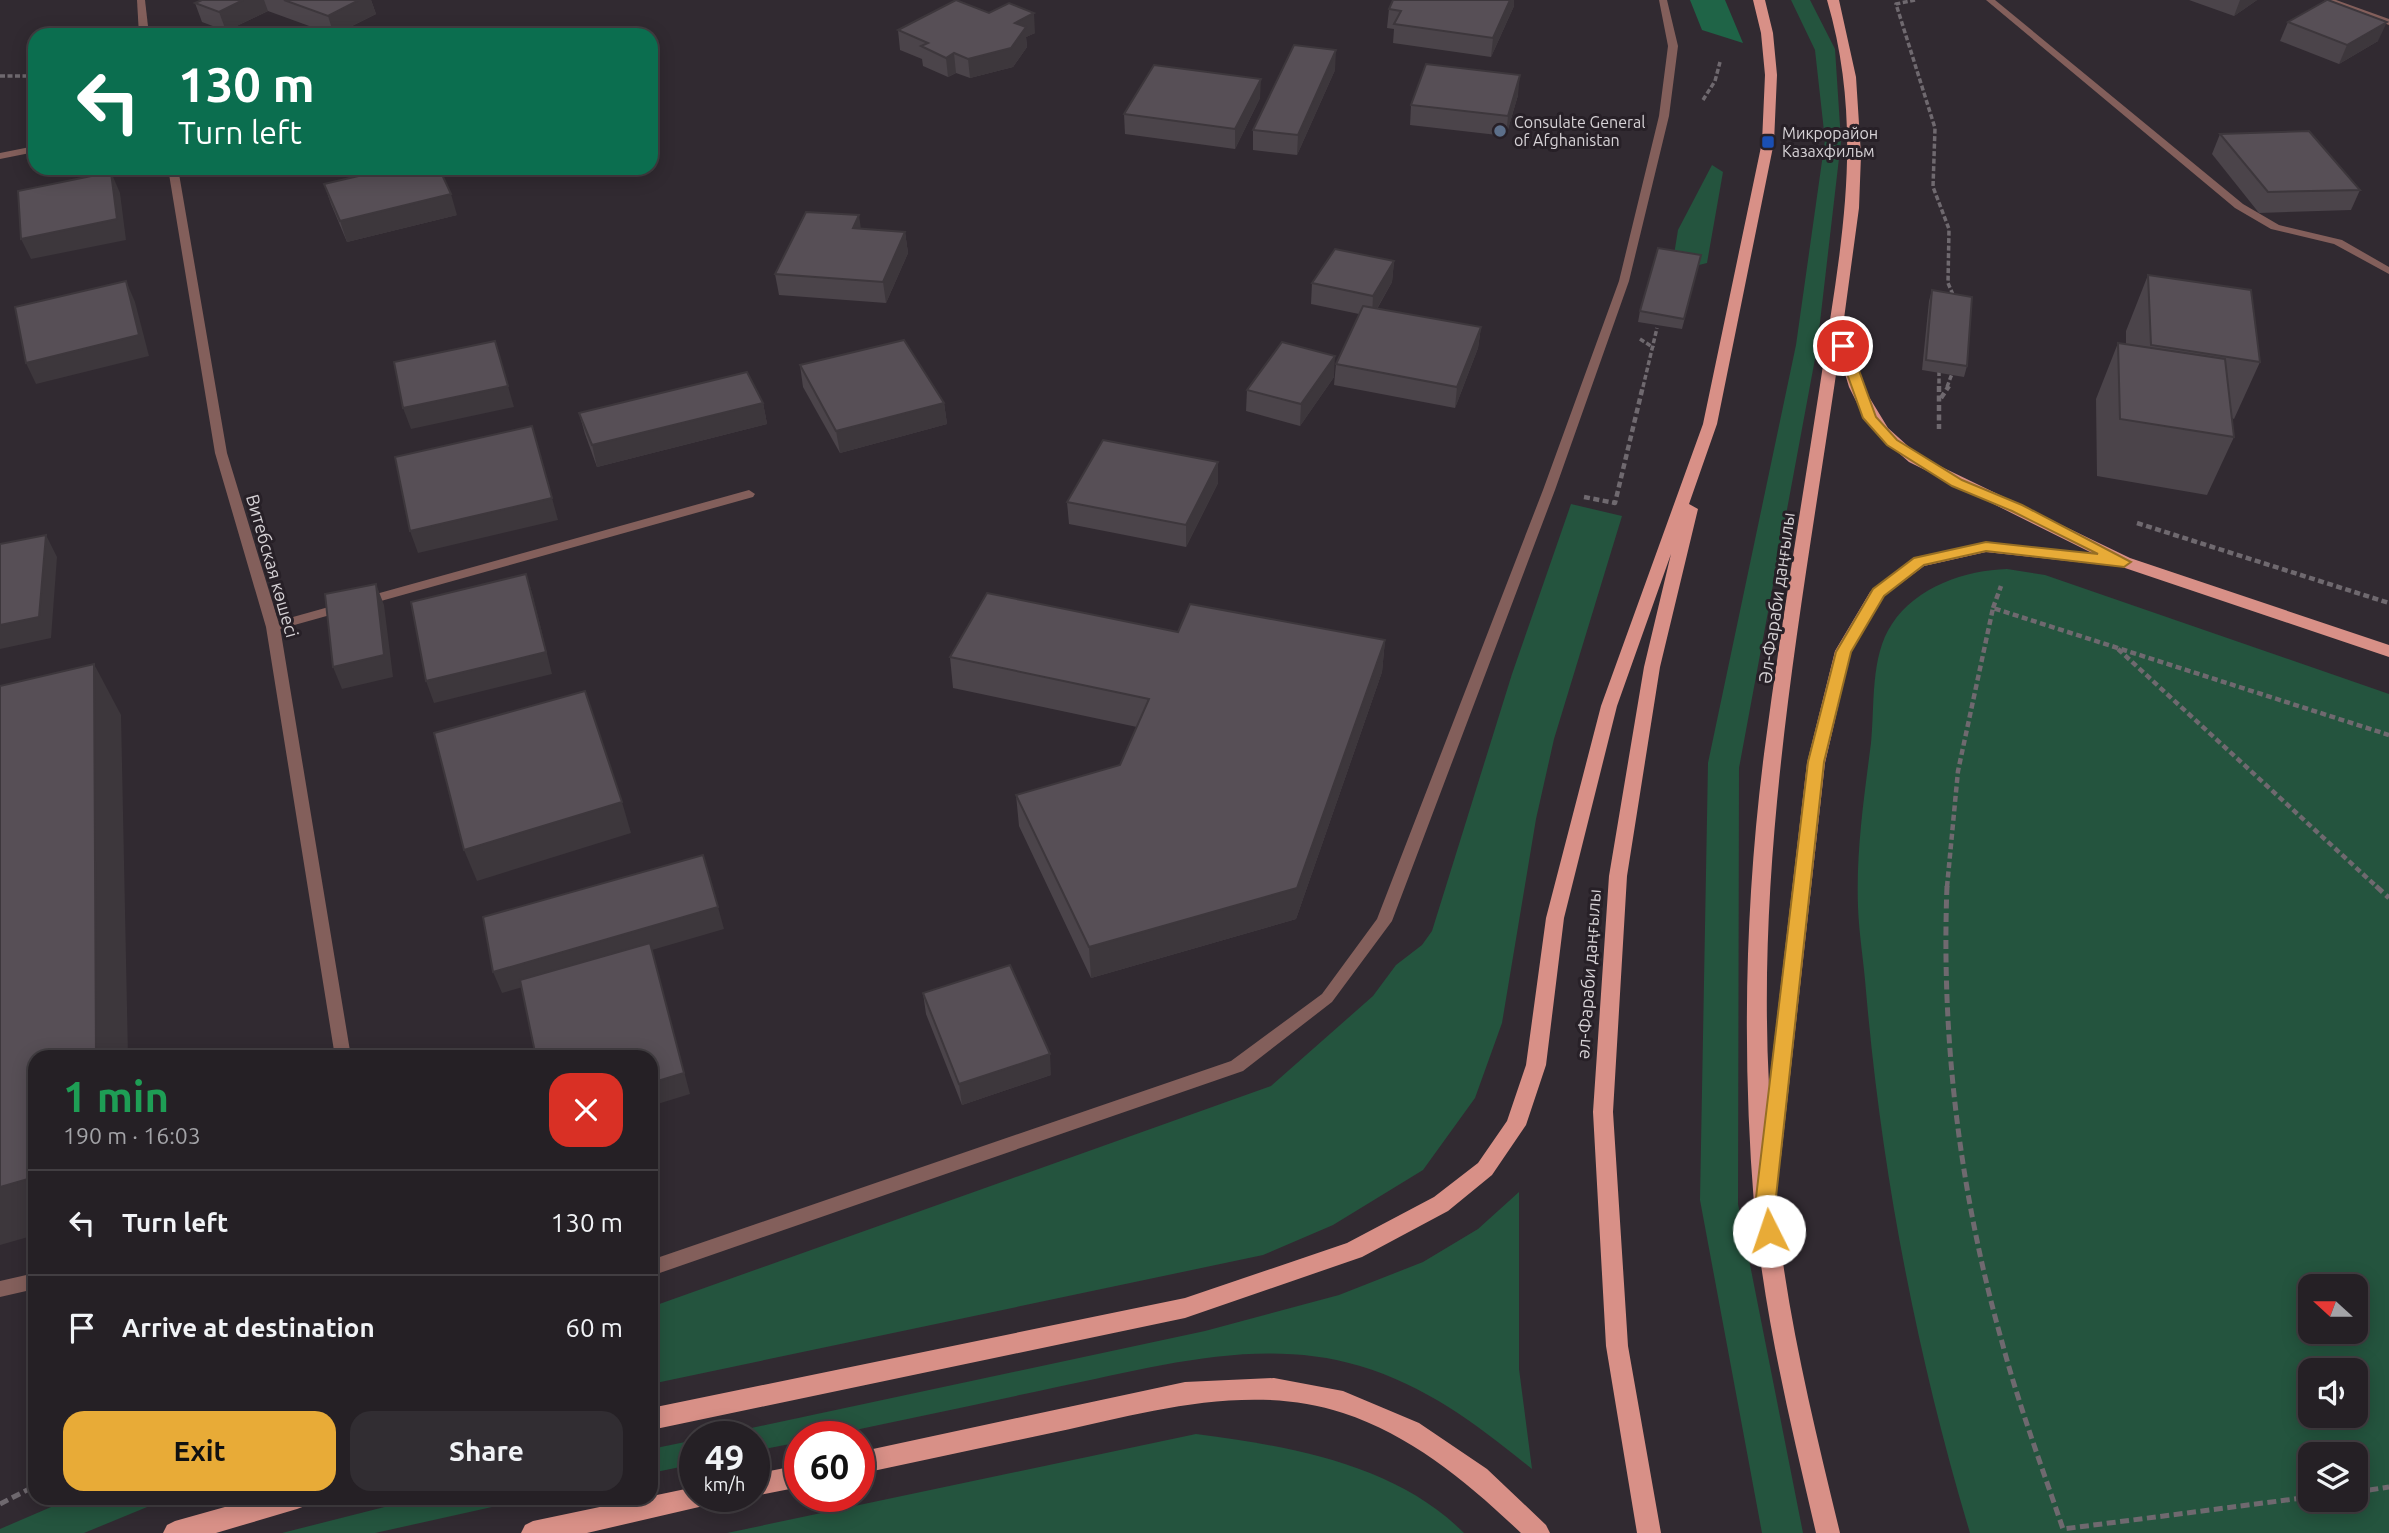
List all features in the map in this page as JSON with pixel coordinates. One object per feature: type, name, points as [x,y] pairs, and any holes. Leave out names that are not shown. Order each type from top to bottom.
[{"type":"main road","points":[[658,1418],[1185,1308],[1354,1250],[1441,1204],[1485,1169],[1516,1125],[1536,1065],[1555,918],[1609,706],[1710,424],[1768,142],[1771,75],[1767,33],[1759,0]]},
{"type":"main road","name":"Әл-Фараби даңғылы","points":[[1765,1206],[1758,1067],[1759,895],[1773,754],[1853,208],[1856,148],[1854,88],[1833,0]]},
{"type":"main road","points":[[1837,322],[1850,371],[1870,418],[1892,443],[1957,483],[2017,508],[2124,562],[2389,651]]},
{"type":"main road","name":"әл-Фараби даңғылы","points":[[1649,1533],[1617,1346],[1603,1112],[1618,876],[1652,667],[1710,424]]},
{"type":"main road","points":[[1828,1533],[1787,1356],[1765,1206],[1816,762],[1843,652],[1878,592],[1919,562],[1986,547],[2124,562]]},
{"type":"main road","points":[[875,1460],[1185,1393],[1274,1389],[1343,1402],[1410,1431],[1479,1477],[1538,1533]]},
{"type":"main road","points":[[533,1533],[679,1501]]},
{"type":"main road","points":[[175,1533],[273,1505]]},
{"type":"street","points":[[141,0],[143,28]]},
{"type":"street","points":[[658,1266],[1237,1066],[1328,998],[1384,921],[1549,490],[1624,281],[1664,116],[1673,46],[1663,0]]},
{"type":"street","points":[[1990,0],[2239,206],[2275,227],[2338,242],[2389,271]]},
{"type":"street","points":[[2328,0],[2389,22]]},
{"type":"street","points":[[0,156],[28,150]]},
{"type":"street","name":"Витебская көшесі","points":[[174,175],[221,453],[274,626],[342,1050]]},
{"type":"street","points":[[274,626],[749,494]]},
{"type":"street","points":[[0,1289],[28,1283]]},
{"type":"path","points":[[1915,0],[1895,2],[1935,128],[1933,187],[1949,229],[1948,283],[1958,306]]},
{"type":"path","points":[[0,76],[28,76]]},
{"type":"path","points":[[1549,490],[1615,503],[1657,328]]},
{"type":"path","points":[[1941,399],[1952,380],[1953,368]]},
{"type":"path","points":[[2128,520],[2389,603]]},
{"type":"path","points":[[2298,1499],[2063,1529],[1995,1319],[1953,1110],[1944,946],[1951,825],[1993,608],[2389,735]]},
{"type":"path","points":[[2115,646],[2389,898]]},
{"type":"path","points":[[2368,1490],[2389,1487]]},
{"type":"path","points":[[0,1504],[28,1490]]},
{"type":"green space","points":[[1690,0],[1725,0],[1743,43],[1702,30]]},
{"type":"green space","points":[[1791,0],[1810,0],[1835,49],[1841,141],[1817,348],[1739,768],[1738,1204],[1803,1533],[1762,1533],[1700,1200],[1708,763],[1796,345],[1825,140],[1815,50]]},
{"type":"green space","points":[[1712,165],[1723,172],[1707,263],[1699,265],[1673,261],[1678,230]]},
{"type":"green space","points":[[1571,504],[1622,516],[1554,739],[1536,819],[1502,1023],[1475,1098],[1423,1170],[1333,1225],[1263,1255],[658,1383],[658,1305],[1271,1086],[1373,996],[1396,965],[1422,945],[1432,931],[1512,674]]},
{"type":"green space","points":[[2007,569],[2045,575],[2389,694],[2389,1533],[1970,1533],[1918,1332],[1892,1197],[1873,1060],[1859,928],[1858,886],[1859,845],[1875,682],[1885,637],[1902,611],[1914,600],[1943,583],[1975,573]]},
{"type":"green space","points":[[1519,1192],[1519,1369],[1532,1469],[1472,1423],[1408,1384],[1360,1366],[1322,1357],[1284,1354],[1246,1354],[1170,1364],[875,1426],[875,1421],[784,1421],[784,1445],[770,1448],[770,1424],[1205,1331],[1339,1295],[1423,1262],[1478,1229]]},
{"type":"green space","points":[[1196,1434],[1303,1452],[1339,1462],[1406,1490],[1436,1509],[1464,1533],[727,1533],[826,1512],[875,1512],[875,1502]]},
{"type":"green space","points":[[679,1443],[679,1467],[658,1472],[658,1448]]},
{"type":"green space","points":[[56,1505],[152,1505],[84,1533],[0,1533],[0,1529]]},
{"type":"green space","points":[[392,1505],[501,1505],[375,1533],[282,1533]]},
{"type":"building","points":[[202,0],[243,0],[219,12],[195,3]]},
{"type":"building","points":[[284,0],[359,0],[328,16]]},
{"type":"building","points":[[956,0],[989,13],[1009,3],[1034,13],[1015,23],[1026,27],[1011,48],[968,59],[954,53],[946,58],[921,46],[928,43],[898,30]]},
{"type":"building","points":[[1393,0],[1510,0],[1493,38],[1394,24],[1401,11],[1389,9]]},
{"type":"building","points":[[2327,0],[2387,22],[2347,45],[2288,22]]},
{"type":"building","points":[[1294,45],[1336,50],[1298,135],[1253,130]]},
{"type":"building","points":[[1426,64],[1520,75],[1508,116],[1411,105]]},
{"type":"building","points":[[1154,65],[1261,79],[1235,129],[1124,114]]},
{"type":"building","points":[[2309,131],[2360,190],[2268,192],[2220,134]]},
{"type":"building","points":[[96,175],[111,175],[117,219],[21,239],[18,191]]},
{"type":"building","points":[[363,175],[442,175],[451,194],[340,221],[324,184]]},
{"type":"building","points":[[806,212],[859,215],[853,228],[905,232],[883,282],[775,274]]},
{"type":"building","points":[[1658,248],[1701,255],[1684,319],[1640,311]]},
{"type":"building","points":[[1335,249],[1394,261],[1373,296],[1312,283]]},
{"type":"building","points":[[2148,275],[2251,290],[2260,362],[2151,345]]},
{"type":"building","points":[[126,281],[139,335],[26,363],[15,307]]},
{"type":"building","points":[[1932,290],[1972,297],[1967,366],[1926,360]]},
{"type":"building","points":[[1363,306],[1481,327],[1457,387],[1336,364]]},
{"type":"building","points":[[904,340],[944,403],[836,431],[800,365]]},
{"type":"building","points":[[495,341],[508,386],[403,408],[394,362]]},
{"type":"building","points":[[1282,342],[1335,356],[1301,404],[1247,390]]},
{"type":"building","points":[[2118,343],[2225,359],[2234,437],[2120,419]]},
{"type":"building","points":[[747,372],[763,403],[592,445],[579,413]]},
{"type":"building","points":[[532,426],[552,498],[410,531],[395,457]]},
{"type":"building","points":[[1103,440],[1218,462],[1186,525],[1067,502]]},
{"type":"building","points":[[46,535],[39,617],[0,625],[0,544]]},
{"type":"building","points":[[526,574],[546,652],[426,681],[411,602]]},
{"type":"building","points":[[376,584],[384,655],[333,667],[325,594]]},
{"type":"building","points":[[987,593],[1178,632],[1190,604],[1385,640],[1297,888],[1089,947],[1016,795],[1120,765],[1149,699],[950,657]]},
{"type":"building","points":[[94,664],[96,1050],[28,1050],[28,1179],[0,1187],[0,686]]},
{"type":"building","points":[[585,691],[622,802],[464,850],[434,733]]},
{"type":"building","points":[[703,855],[718,907],[493,972],[483,917]]},
{"type":"building","points":[[650,943],[684,1073],[658,1081],[658,1050],[535,1050],[520,980]]},
{"type":"building","points":[[1010,965],[1050,1054],[959,1084],[923,993]]},
{"type":"place","name":"Consulate General of Afghanistan","points":[[1500,131]]},
{"type":"place","name":"Микрорайон Казахфильм","points":[[1768,142]]},
{"type":"route","points":[[1769,1231],[1765,1206],[1816,762],[1843,652],[1878,592],[1919,562],[1953,552],[1986,547],[2124,562],[2017,508],[1957,483],[1892,443],[1870,418],[1850,371],[1843,346]]}]
